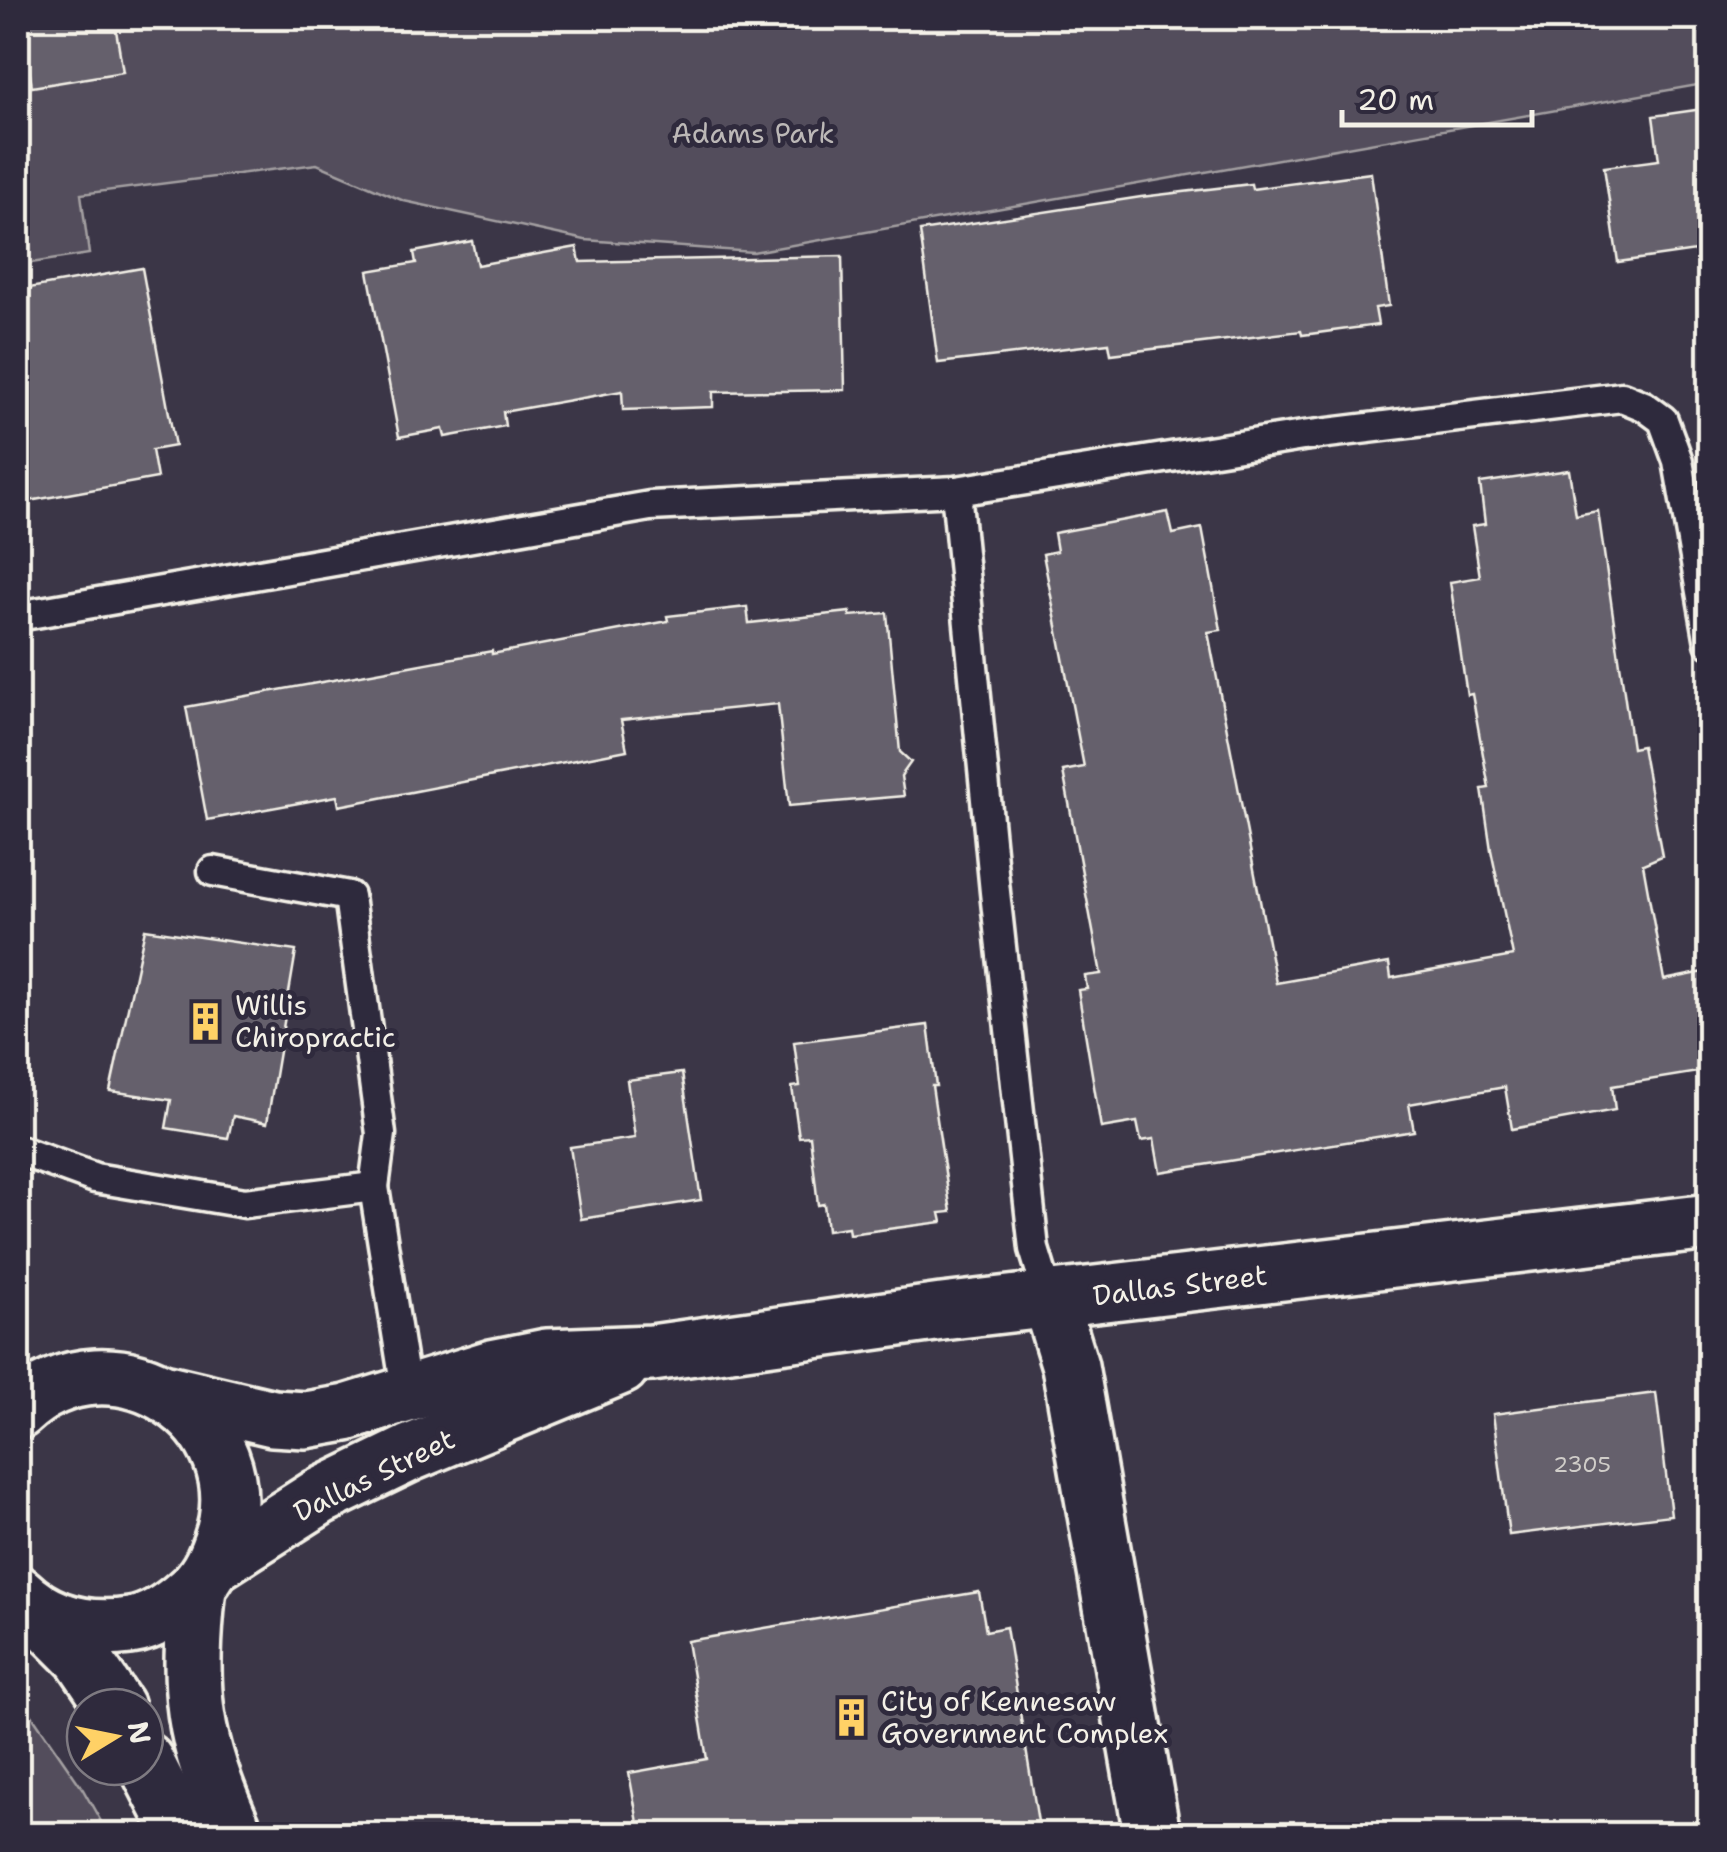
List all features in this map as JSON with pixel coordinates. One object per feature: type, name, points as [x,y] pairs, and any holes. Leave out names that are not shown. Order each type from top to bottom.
[{"type":"street","name":"Dallas Street","points":[[40,1377],[134,1380],[167,1394],[273,1418],[306,1420],[346,1413],[492,1368],[547,1357],[601,1352],[652,1354],[942,1312],[1710,1222]]},
{"type":"street","points":[[1050,1301],[1070,1366],[1152,1834]]},
{"type":"street","name":"Dallas Street","points":[[24,1600],[63,1622],[99,1629],[136,1626],[170,1611],[206,1575],[319,1497],[410,1453],[652,1354]]},
{"type":"street","points":[[18,1411],[31,1399],[40,1377]]},
{"type":"street","points":[[167,1394],[197,1418],[219,1450],[229,1488],[227,1528],[206,1575],[192,1640],[192,1700],[208,1775],[235,1834]]},
{"type":"street","points":[[24,1600],[82,1658],[102,1687]]},
{"type":"street","points":[[158,1787],[182,1834]]},
{"type":"lane","points":[[18,616],[650,506],[956,492],[1303,436],[1622,397],[1663,420],[1678,462],[1710,643]]},
{"type":"lane","points":[[956,492],[1034,1250],[1050,1301]]},
{"type":"lane","points":[[213,870],[349,896],[381,1134],[374,1188],[408,1396]]},
{"type":"lane","points":[[18,1150],[95,1178],[245,1203],[374,1188]]},
{"type":"green space","name":"Adams Park","points":[[18,18],[1709,18],[1709,83],[753,252],[585,240],[404,201],[317,164],[81,194],[89,254],[18,265]]},
{"type":"green space","points":[[18,1695],[65,1763],[65,1787],[81,1787],[108,1834],[18,1834]]},
{"type":"building","points":[[21,18],[114,18],[123,72],[32,87]]},
{"type":"building","points":[[1710,108],[1710,249],[1618,262],[1604,167],[1659,160],[1653,116]]},
{"type":"building","points":[[1371,173],[1389,306],[1375,308],[1378,325],[1111,354],[1109,343],[938,363],[920,231],[1141,197],[1251,184],[1252,189]]},
{"type":"building","points":[[472,241],[477,265],[577,247],[580,262],[842,256],[845,390],[713,392],[713,407],[623,410],[622,391],[503,412],[505,426],[445,437],[443,429],[399,437],[368,271],[416,263],[414,252]]},
{"type":"building","points":[[142,268],[175,446],[152,450],[157,478],[18,503],[18,290]]},
{"type":"building","points":[[1569,470],[1576,515],[1598,511],[1632,748],[1642,746],[1662,856],[1643,864],[1664,980],[1704,972],[1710,1001],[1710,1070],[1612,1086],[1615,1110],[1512,1129],[1505,1087],[1409,1104],[1414,1131],[1160,1172],[1154,1139],[1141,1141],[1137,1122],[1101,1128],[1078,990],[1087,989],[1085,976],[1101,974],[1063,771],[1084,767],[1043,554],[1057,551],[1054,533],[1168,512],[1173,534],[1202,528],[1221,630],[1208,632],[1276,983],[1389,963],[1391,978],[1513,956],[1482,789],[1489,788],[1472,694],[1467,695],[1450,582],[1480,577],[1472,526],[1485,524],[1480,483]]},
{"type":"building","points":[[747,607],[749,623],[850,612],[850,616],[887,613],[900,752],[911,762],[901,776],[904,796],[789,806],[778,704],[621,720],[627,750],[339,806],[337,796],[207,820],[186,707],[668,621],[667,616]]},
{"type":"building","name":"Willis Chiropractic","points":[[145,929],[296,951],[267,1123],[233,1116],[228,1138],[166,1128],[171,1100],[110,1091]]},
{"type":"building","points":[[928,1025],[936,1086],[932,1086],[951,1212],[940,1213],[942,1222],[849,1234],[848,1227],[827,1230],[824,1204],[818,1205],[810,1136],[799,1137],[792,1087],[800,1086],[794,1042]]},
{"type":"building","points":[[682,1073],[701,1200],[581,1219],[570,1147],[635,1138],[627,1080]]},
{"type":"building","points":[[1656,1393],[1671,1515],[1509,1535],[1493,1414]]},
{"type":"building","name":"City of Kennesaw Government Complex","points":[[979,1592],[986,1631],[1006,1627],[1040,1834],[640,1834],[629,1773],[707,1759],[687,1641]]},
{"type":"place","name":"Willis Chiropractic","points":[[205,1021]]},
{"type":"place","name":"City of Kennesaw Government Complex","points":[[851,1717]]}]
